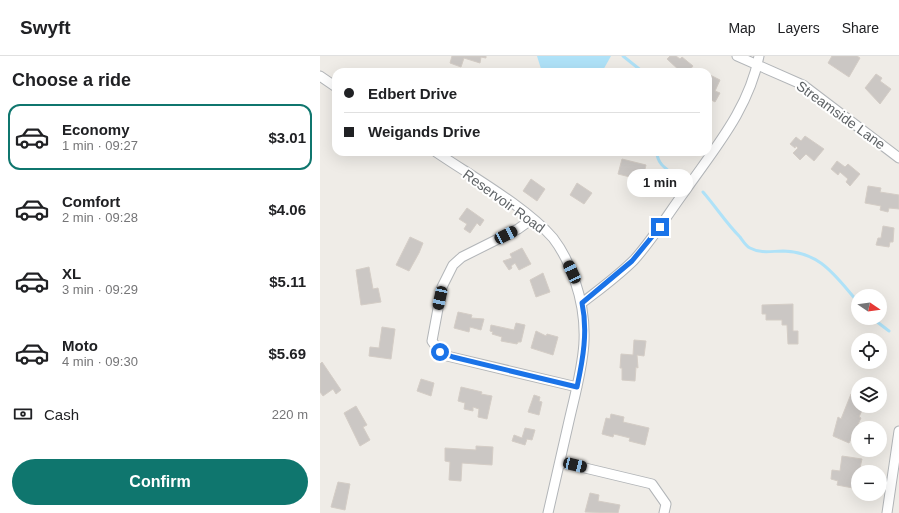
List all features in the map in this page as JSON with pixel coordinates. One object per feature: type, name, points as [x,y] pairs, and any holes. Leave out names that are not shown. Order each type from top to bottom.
[{"type":"street","name":"Streamside Lane","points":[[737,56],[758,61],[803,85],[899,158]]},
{"type":"street","points":[[712,154],[737,116],[758,61]]},
{"type":"street","points":[[320,76],[332,84]]},
{"type":"street","name":"Reservoir Road","points":[[442,156],[544,229],[560,247],[572,272],[582,303],[585,323],[585,344],[577,387],[548,513]]},
{"type":"street","points":[[582,303],[632,261],[652,238],[710,156]]},
{"type":"street","points":[[532,219],[518,229],[462,257],[453,265],[442,287],[432,341],[440,352],[447,356],[577,387]]},
{"type":"street","points":[[887,513],[899,431]]},
{"type":"street","points":[[560,462],[652,484],[666,504],[664,513]]},
{"type":"water","points":[[537,56],[611,56],[604,68],[541,68]]},
{"type":"building","points":[[452,56],[486,56],[486,58],[481,57],[480,63],[464,58],[461,67],[450,63]]},
{"type":"building","points":[[670,56],[676,56],[680,59],[682,57],[693,66],[691,68],[677,68],[667,59]]},
{"type":"building","points":[[832,56],[857,56],[860,58],[849,77],[828,63]]},
{"type":"building","points":[[876,74],[882,78],[880,81],[891,89],[880,104],[865,88]]},
{"type":"building","points":[[712,76],[720,80],[715,91],[720,93],[715,102],[712,100]]},
{"type":"building","points":[[805,136],[824,149],[814,161],[806,154],[800,160],[793,153],[798,148],[796,146],[795,148],[790,144],[796,137],[801,141]]},
{"type":"building","points":[[622,159],[646,165],[640,189],[631,187],[634,178],[618,174]]},
{"type":"building","points":[[837,161],[845,167],[848,164],[860,174],[850,186],[846,182],[848,179],[840,172],[838,175],[831,169]]},
{"type":"building","points":[[531,179],[545,189],[537,201],[523,191]]},
{"type":"building","points":[[577,183],[592,193],[584,204],[570,195]]},
{"type":"building","points":[[868,186],[881,188],[880,192],[899,195],[899,209],[889,208],[888,212],[880,210],[881,206],[865,203]]},
{"type":"building","points":[[467,208],[484,220],[480,226],[477,223],[470,233],[464,229],[467,224],[459,219]]},
{"type":"building","points":[[883,226],[894,228],[893,242],[890,242],[889,247],[876,245],[878,238],[881,238]]},
{"type":"building","points":[[410,237],[423,243],[409,271],[396,265]]},
{"type":"building","points":[[522,248],[531,264],[519,270],[515,263],[509,270],[503,261],[512,258],[510,254]]},
{"type":"building","points":[[369,267],[373,289],[378,288],[381,302],[361,305],[356,270]]},
{"type":"building","points":[[543,273],[550,292],[536,297],[530,280]]},
{"type":"building","points":[[793,304],[793,331],[798,331],[798,344],[788,344],[787,325],[782,325],[782,320],[766,320],[766,314],[762,314],[762,305]]},
{"type":"building","points":[[458,312],[472,315],[471,318],[484,319],[481,330],[470,327],[469,332],[454,328]]},
{"type":"building","points":[[516,323],[525,325],[521,342],[518,342],[517,344],[501,341],[502,337],[492,334],[493,332],[490,331],[491,325],[514,330]]},
{"type":"building","points":[[382,327],[395,329],[391,359],[369,356],[370,347],[379,348]]},
{"type":"building","points":[[536,331],[546,336],[547,334],[558,337],[553,355],[531,348]]},
{"type":"building","points":[[634,340],[646,341],[644,356],[637,355],[638,368],[636,367],[635,381],[622,380],[622,368],[620,368],[621,354],[633,355]]},
{"type":"building","points":[[322,362],[341,390],[336,394],[333,389],[323,396],[320,392],[320,364]]},
{"type":"building","points":[[421,379],[434,383],[431,396],[417,391]]},
{"type":"building","points":[[461,387],[492,396],[487,419],[478,417],[479,409],[473,407],[473,411],[464,409],[465,403],[458,401]]},
{"type":"building","points":[[851,394],[851,413],[861,413],[859,417],[861,418],[860,421],[851,421],[851,439],[849,443],[833,436],[838,417],[841,419]]},
{"type":"building","points":[[534,395],[540,397],[539,401],[542,402],[539,415],[528,412]]},
{"type":"building","points":[[356,406],[367,425],[363,427],[370,440],[360,446],[344,413]]},
{"type":"building","points":[[611,414],[624,417],[623,422],[649,428],[645,445],[629,441],[630,438],[614,434],[613,437],[602,434],[606,418],[610,419]]},
{"type":"building","points":[[525,428],[535,430],[532,440],[527,439],[525,445],[512,441],[514,435],[522,438]]},
{"type":"building","points":[[476,446],[493,447],[492,465],[462,463],[461,481],[449,480],[450,462],[445,461],[445,448],[476,450]]},
{"type":"building","points":[[842,456],[862,459],[861,465],[851,465],[851,488],[837,485],[838,481],[831,479],[832,470],[840,471]]},
{"type":"building","points":[[338,482],[350,484],[345,510],[331,507]]},
{"type":"building","points":[[590,493],[599,495],[598,501],[620,505],[618,513],[585,512]]},
{"type":"waterway","points":[[623,56],[638,68]]},
{"type":"waterway","points":[[657,156],[664,167],[673,174]]},
{"type":"waterway","points":[[703,192],[746,245],[758,251],[796,252],[808,256],[826,267],[851,294]]},
{"type":"waterway","points":[[881,325],[889,331]]},
{"type":"route","points":[[440,352],[447,356],[577,387],[585,344],[585,323],[582,303],[632,261],[641,252],[660,227]]}]
